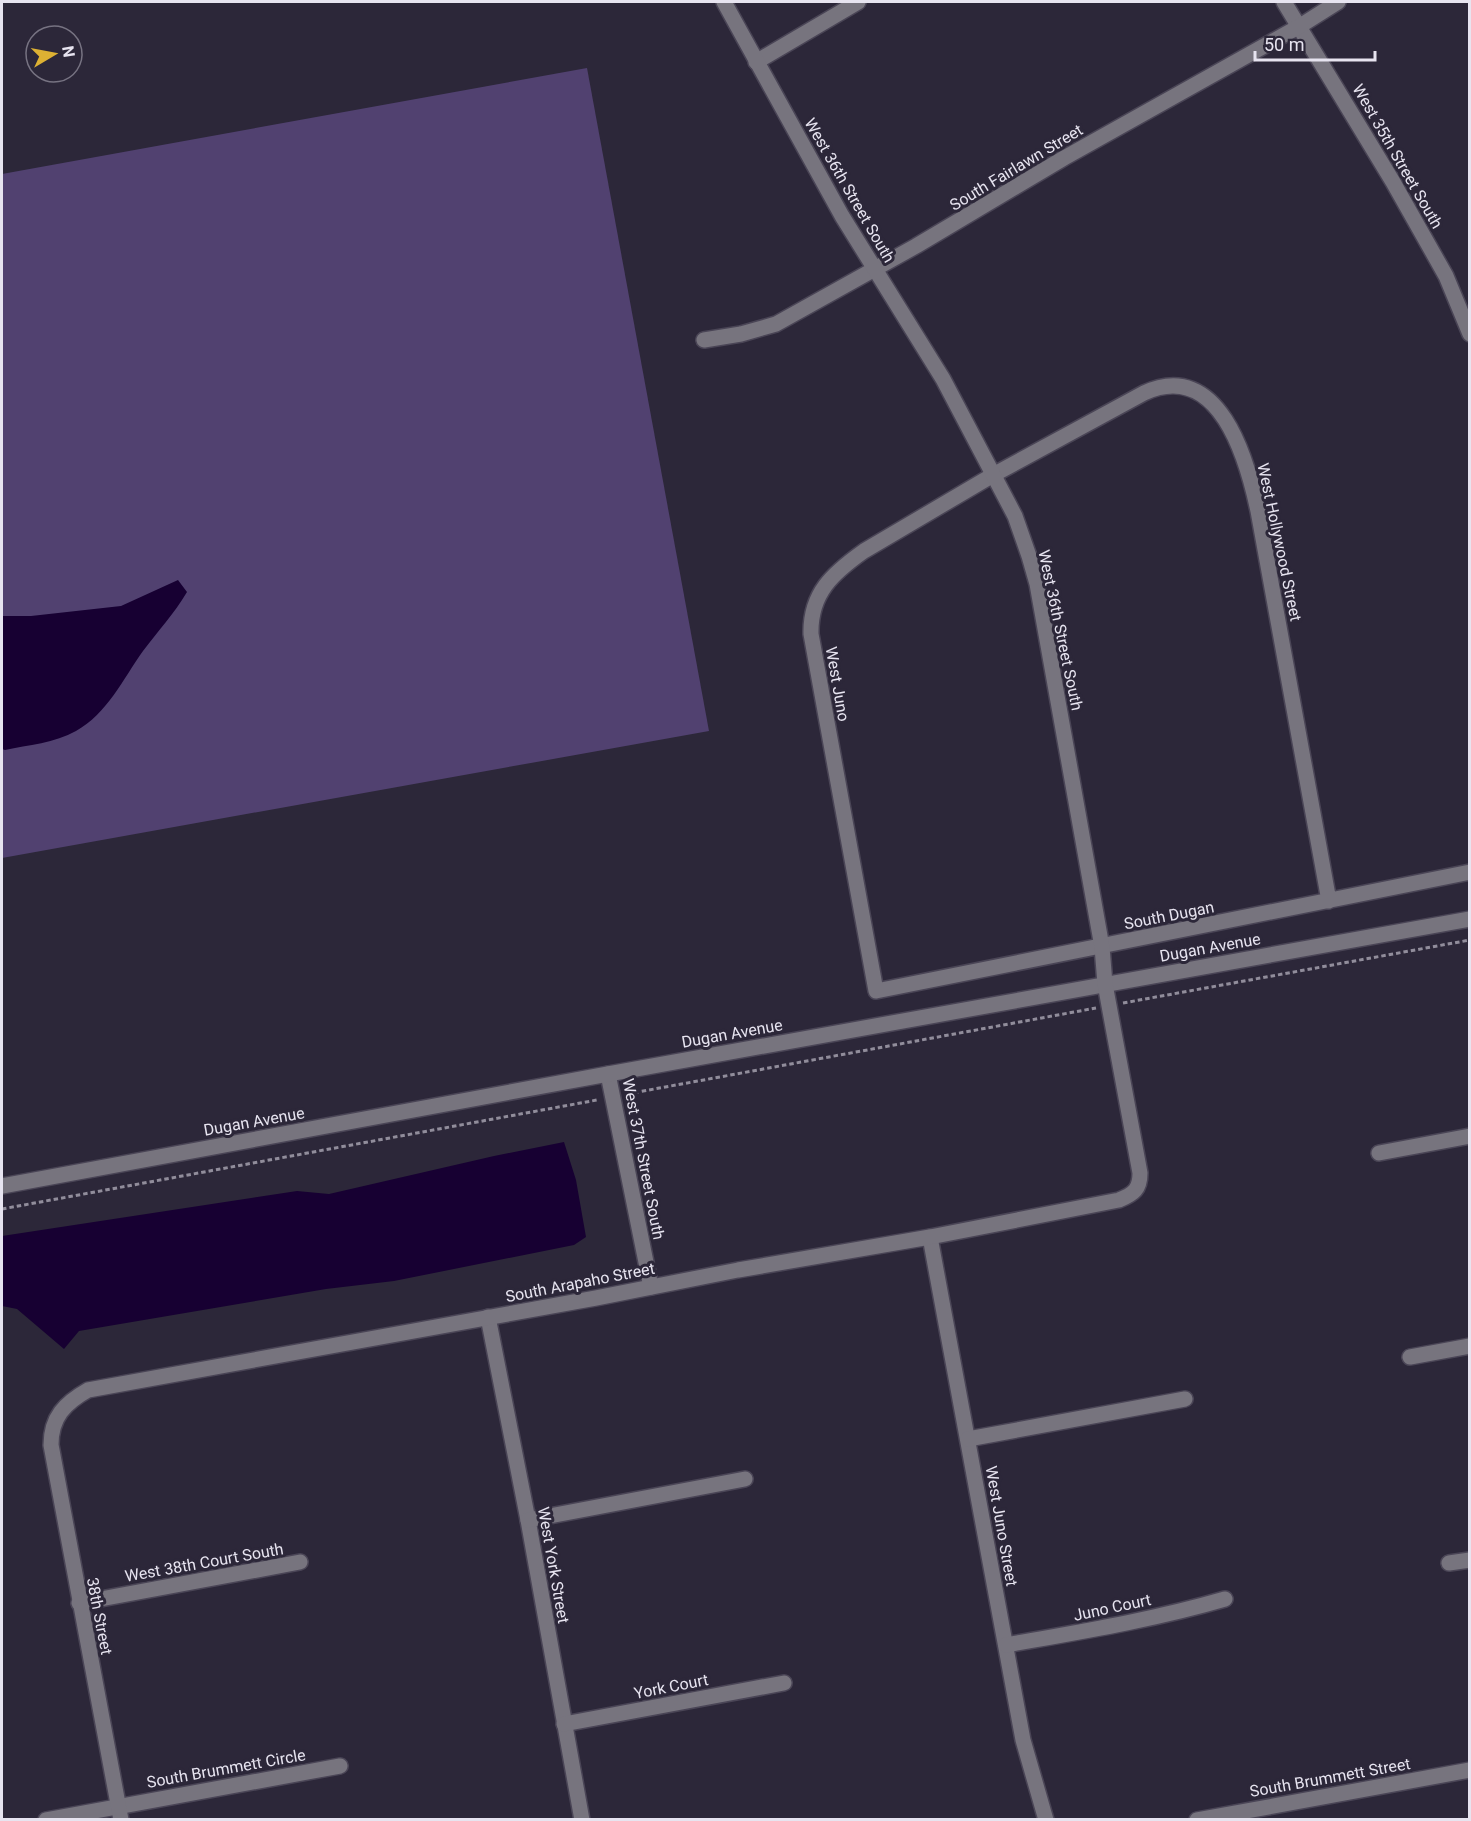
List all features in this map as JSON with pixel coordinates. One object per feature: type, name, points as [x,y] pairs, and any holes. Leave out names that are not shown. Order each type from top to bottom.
[{"type":"street","name":"West 36th Street South","points":[[724,2],[842,216],[943,379],[1015,516],[1029,556],[1102,947],[1105,984],[1140,1173],[1140,1184],[1134,1191]]},
{"type":"street","points":[[756,62],[858,2]]},
{"type":"street","name":"West 35th Street South","points":[[1284,2],[1393,182],[1446,276],[1470,334]]},
{"type":"street","name":"South Fairlawn Street","points":[[704,340],[741,334],[776,324],[982,208],[1064,158],[1300,26],[1338,2]]},
{"type":"street","name":"West Hollywood Street","points":[[993,475],[1155,388],[1167,386],[1194,391],[1207,399],[1219,411],[1238,441],[1252,486],[1329,901]]},
{"type":"street","name":"West Juno","points":[[876,991],[811,634],[812,612],[825,585],[850,562],[993,475]]},
{"type":"street","name":"South Dugan","points":[[876,991],[1470,873]]},
{"type":"street","name":"Dugan Avenue","points":[[2,1186],[608,1074],[1470,920]]},
{"type":"street","name":"West 37th Street South","points":[[608,1074],[651,1287]]},
{"type":"street","points":[[1379,1153],[1470,1136]]},
{"type":"street","name":"South Arapaho Street","points":[[51,1433],[63,1407],[88,1389],[930,1237],[1119,1200],[1134,1191]]},
{"type":"street","name":"West Juno Street","points":[[930,1237],[1023,1740],[1046,1820]]},
{"type":"street","name":"West York Street","points":[[488,1317],[528,1520],[582,1820]]},
{"type":"street","points":[[1410,1357],[1470,1346]]},
{"type":"street","points":[[968,1439],[1185,1399]]},
{"type":"street","name":"38th Street","points":[[51,1433],[54,1471],[120,1813]]},
{"type":"street","points":[[528,1520],[745,1479]]},
{"type":"street","points":[[1449,1563],[1470,1560]]},
{"type":"street","name":"West 38th Court South","points":[[80,1603],[300,1563]]},
{"type":"street","name":"Juno Court","points":[[1006,1645],[1196,1608],[1225,1599]]},
{"type":"street","name":"York Court","points":[[564,1724],[784,1683]]},
{"type":"street","name":"South Brummett Circle","points":[[46,1820],[120,1813],[340,1766]]},
{"type":"street","name":"South Brummett Street","points":[[1197,1820],[1470,1770]]},
{"type":"path","points":[[2,1209],[1470,940]]},
{"type":"shaded area","points":[[587,68],[709,731],[2,858],[2,174]]},
{"type":"shaded area","points":[[178,580],[187,592],[106,706],[97,715],[76,731],[59,738],[2,749],[2,616],[31,616],[121,606]]},
{"type":"shaded area","points":[[564,1142],[576,1180],[586,1237],[574,1245],[394,1281],[326,1289],[79,1331],[64,1349],[17,1309],[2,1306],[2,1236],[297,1191],[329,1194]]}]
